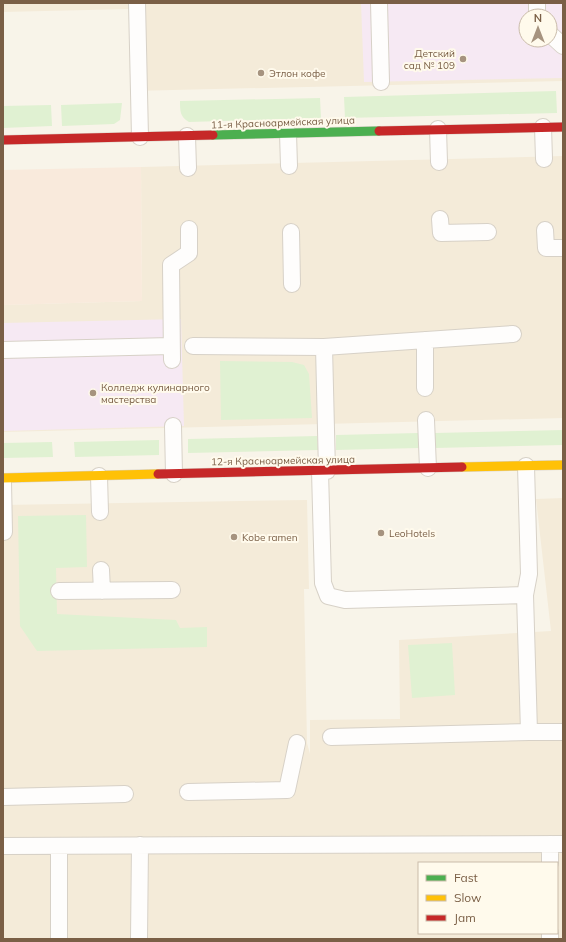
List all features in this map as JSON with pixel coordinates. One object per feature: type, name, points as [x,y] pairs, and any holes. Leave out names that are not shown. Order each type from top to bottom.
[{"type":"street","name":"11-я Красноармейская улица","points":[[3,140],[563,127]]},
{"type":"street","name":"12-я Красноармейская улица","points":[[3,478],[563,465]]},
{"type":"lane","points":[[137,3],[140,137]]},
{"type":"lane","points":[[379,3],[381,82]]},
{"type":"lane","points":[[543,127],[544,160]]},
{"type":"lane","points":[[438,130],[439,162]]},
{"type":"lane","points":[[288,133],[289,166]]},
{"type":"lane","points":[[187,136],[188,168]]},
{"type":"lane","points":[[440,219],[441,233],[488,232]]},
{"type":"lane","points":[[3,350],[171,353],[171,265],[189,253],[189,229]]},
{"type":"lane","points":[[545,230],[546,248],[563,248]]},
{"type":"lane","points":[[291,232],[292,284]]},
{"type":"lane","points":[[194,346],[324,347],[513,334]]},
{"type":"lane","points":[[425,340],[426,388]]},
{"type":"lane","points":[[324,347],[322,583],[328,596],[345,600],[525,595]]},
{"type":"lane","points":[[426,420],[428,468]]},
{"type":"lane","points":[[173,426],[174,474]]},
{"type":"lane","points":[[526,466],[529,574],[525,595],[529,732]]},
{"type":"lane","points":[[99,476],[100,512]]},
{"type":"lane","points":[[3,482],[4,532]]},
{"type":"lane","points":[[101,570],[102,591]]},
{"type":"lane","points":[[59,591],[172,590]]},
{"type":"lane","points":[[331,737],[563,732]]},
{"type":"lane","points":[[188,792],[286,790],[297,743]]},
{"type":"lane","points":[[3,797],[125,794]]},
{"type":"lane","points":[[3,846],[557,844],[550,862]]},
{"type":"lane","points":[[139,939],[140,845]]},
{"type":"lane","points":[[59,846],[59,939]]},
{"type":"shaded area","points":[[3,3],[563,3],[563,81],[132,91],[130,9],[3,12]]},
{"type":"shaded area","name":"Детский сад № 109","points":[[361,3],[563,3],[563,78],[364,82]]},
{"type":"shaded area","points":[[563,156],[563,418],[3,432],[3,305],[142,301],[141,167]]},
{"type":"shaded area","points":[[141,167],[142,301],[3,305],[3,170]]},
{"type":"shaded area","name":"Колледж кулинарного мастерства","points":[[181,319],[184,426],[3,431],[3,323]]},
{"type":"shaded area","points":[[563,498],[563,939],[3,939],[3,505],[307,500],[309,589],[304,589],[307,743],[310,754],[310,720],[400,719],[399,640],[551,631],[536,499]]},
{"type":"green space","points":[[556,91],[557,113],[345,118],[344,97]]},
{"type":"green space","points":[[320,98],[321,118],[189,122],[182,116],[180,108],[180,101]]},
{"type":"green space","points":[[122,103],[120,120],[114,124],[62,126],[61,105]]},
{"type":"green space","points":[[51,105],[52,126],[3,128],[3,106]]},
{"type":"green space","points":[[220,361],[292,362],[304,365],[309,374],[312,418],[221,420]]},
{"type":"green space","points":[[563,430],[563,445],[435,448],[435,433]]},
{"type":"green space","points":[[418,433],[419,448],[336,450],[336,435]]},
{"type":"green space","points":[[317,436],[318,450],[188,453],[188,439]]},
{"type":"green space","points":[[159,440],[159,455],[75,457],[74,442]]},
{"type":"green space","points":[[52,442],[53,457],[3,458],[3,443]]},
{"type":"green space","points":[[86,515],[87,567],[56,568],[57,614],[176,620],[180,628],[207,627],[207,647],[37,651],[20,626],[18,516]]},
{"type":"green space","points":[[452,643],[455,695],[412,698],[408,645]]},
{"type":"traffic: fast","points":[[213,135],[379,131]]},
{"type":"traffic: slow","points":[[462,467],[563,465]]},
{"type":"traffic: slow","points":[[3,478],[158,474]]},
{"type":"traffic: jam","points":[[379,131],[563,127]]},
{"type":"traffic: jam","points":[[3,140],[213,135]]},
{"type":"traffic: jam","points":[[158,474],[462,467]]},
{"type":"place","name":"Детский сад № 109","points":[[463,59]]},
{"type":"place","name":"Этлон кофе","points":[[261,73]]},
{"type":"place","name":"Колледж кулинарного мастерства","points":[[93,393]]},
{"type":"place","name":"LeoHotels","points":[[381,533]]},
{"type":"place","name":"Kobe ramen","points":[[234,537]]}]
